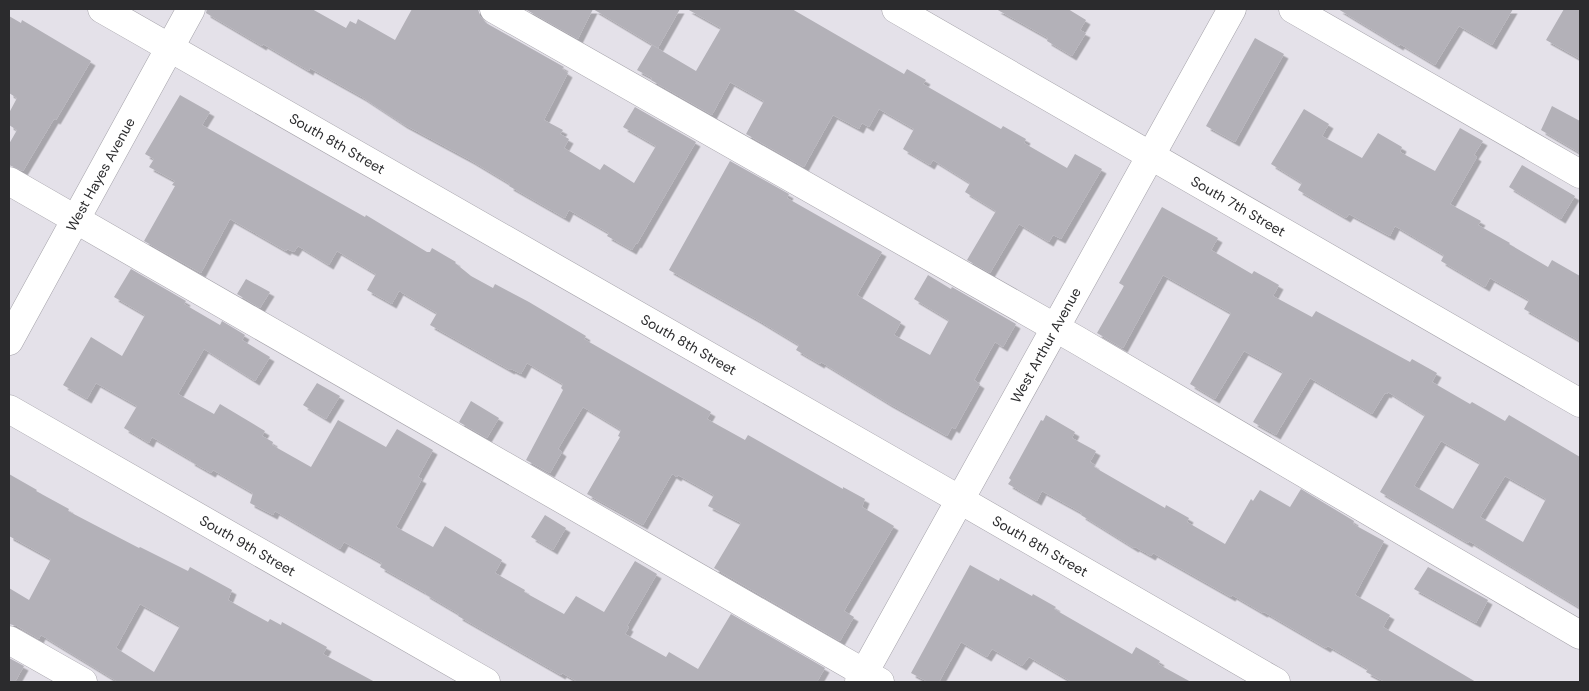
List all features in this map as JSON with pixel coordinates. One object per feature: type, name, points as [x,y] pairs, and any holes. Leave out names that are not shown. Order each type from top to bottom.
[{"type":"street","name":"South 8th Street","points":[[102,9],[960,499],[1276,682]]},
{"type":"street","name":"West Hayes Avenue","points":[[9,341],[191,9]]},
{"type":"street","points":[[494,9],[1055,328],[1580,635]]},
{"type":"street","name":"South 7th Street","points":[[896,9],[1580,403]]},
{"type":"street","name":"West Arthur Avenue","points":[[868,679],[960,499],[1232,9]]},
{"type":"street","points":[[1293,9],[1580,174]]},
{"type":"street","points":[[9,181],[868,679]]},
{"type":"street","name":"South 9th Street","points":[[9,409],[486,682]]},
{"type":"street","points":[[9,640],[83,682]]},
{"type":"building","points":[[207,9],[312,9],[346,28],[350,21],[356,24],[358,19],[395,40],[412,9],[478,9],[480,16],[486,23],[564,67],[562,69],[568,73],[544,120],[563,130],[560,134],[569,139],[564,148],[600,170],[604,164],[634,183],[656,146],[623,127],[635,107],[696,142],[632,250],[607,236],[609,233],[569,210],[565,218],[509,186],[510,184],[470,160],[403,124],[362,97],[310,68],[309,71],[263,44],[262,46],[206,13]]},
{"type":"building","points":[[525,9],[593,9],[578,39]]},
{"type":"building","points":[[593,9],[680,9],[658,48]]},
{"type":"building","points":[[687,9],[792,9],[904,74],[907,69],[926,80],[923,84],[1001,129],[1003,126],[1026,139],[1024,143],[1067,168],[1075,154],[1102,169],[1061,239],[1053,235],[1049,242],[1019,224],[990,273],[967,260],[996,211],[965,192],[970,183],[933,160],[930,165],[903,149],[914,129],[879,109],[869,127],[862,123],[859,129],[833,115],[804,167],[746,134],[764,101],[730,82],[712,115],[637,70],[652,45],[696,71],[721,28]]},
{"type":"building","points":[[996,9],[1068,9],[1086,20],[1080,30],[1086,33],[1072,56],[1047,41],[1048,38]]},
{"type":"building","points":[[1338,9],[1513,9],[1492,45],[1459,26],[1435,65],[1400,44],[1399,46]]},
{"type":"building","points":[[1564,9],[1580,9],[1580,59],[1546,40]]},
{"type":"building","points":[[9,16],[21,23],[22,20],[91,61],[23,171],[9,165],[9,144],[17,130],[9,125],[9,113],[17,98],[9,93]]},
{"type":"building","points":[[1255,38],[1284,54],[1235,142],[1206,126]]},
{"type":"building","points":[[180,95],[210,112],[202,125],[365,217],[366,215],[427,252],[430,252],[432,248],[456,262],[471,276],[493,288],[495,284],[529,302],[586,336],[584,339],[711,412],[707,419],[745,440],[748,435],[843,489],[843,487],[865,499],[862,507],[894,526],[844,611],[854,617],[840,641],[714,568],[741,523],[708,506],[714,495],[678,475],[677,477],[672,474],[643,525],[587,494],[620,437],[618,436],[621,430],[583,407],[558,449],[562,452],[550,473],[526,460],[563,390],[561,388],[563,384],[527,363],[521,374],[510,370],[430,325],[437,313],[399,291],[392,304],[367,290],[376,274],[337,251],[329,265],[298,246],[294,252],[287,249],[286,251],[230,219],[201,273],[144,241],[175,186],[172,185],[175,181],[149,167],[154,159],[145,154]]},
{"type":"building","points":[[1552,106],[1580,121],[1580,153],[1541,130]]},
{"type":"building","points":[[1304,109],[1329,124],[1322,136],[1362,158],[1378,133],[1402,147],[1400,152],[1435,171],[1460,128],[1483,141],[1474,155],[1477,157],[1450,204],[1481,221],[1478,225],[1548,267],[1552,260],[1580,276],[1580,341],[1524,309],[1529,300],[1490,278],[1485,287],[1441,261],[1444,255],[1395,226],[1390,236],[1349,214],[1346,218],[1298,190],[1302,183],[1271,164]]},
{"type":"building","points":[[730,161],[789,194],[787,198],[882,252],[857,295],[901,322],[894,335],[930,355],[949,320],[914,299],[928,275],[1016,324],[1003,347],[995,342],[974,380],[980,384],[955,429],[952,427],[947,436],[821,362],[820,364],[796,350],[799,345],[669,270]]},
{"type":"building","points":[[1522,165],[1575,196],[1561,219],[1509,187]]},
{"type":"building","points":[[1162,207],[1218,238],[1211,250],[1252,274],[1254,271],[1279,285],[1273,296],[1312,317],[1316,311],[1410,362],[1412,359],[1437,373],[1432,382],[1505,421],[1509,415],[1580,457],[1580,608],[1469,541],[1468,543],[1380,492],[1425,415],[1388,392],[1387,394],[1385,393],[1372,414],[1310,378],[1276,435],[1253,422],[1283,372],[1244,351],[1215,399],[1190,384],[1231,313],[1163,275],[1123,348],[1097,333],[1124,286],[1119,283]],"holes":[[[1441,441],[1480,463],[1453,509],[1414,486]],[[1505,476],[1546,499],[1523,542],[1480,517]]]},
{"type":"building","points":[[131,269],[186,301],[184,304],[220,325],[222,321],[245,335],[242,340],[270,357],[255,381],[204,349],[178,394],[214,414],[220,404],[265,431],[262,436],[273,442],[272,445],[311,467],[338,420],[386,447],[397,429],[433,450],[418,477],[422,479],[396,527],[433,547],[445,526],[502,560],[495,573],[525,590],[524,592],[564,614],[576,596],[604,612],[635,561],[657,574],[627,626],[629,627],[625,634],[666,657],[669,652],[698,669],[731,614],[825,668],[817,682],[578,682],[562,673],[561,675],[458,616],[459,614],[426,593],[380,567],[382,563],[344,542],[340,549],[275,511],[273,515],[250,503],[253,493],[213,470],[211,473],[152,437],[149,443],[124,428],[137,406],[96,383],[87,399],[63,385],[91,337],[122,356],[145,315],[114,297]]},
{"type":"building","points":[[246,279],[270,292],[260,308],[237,294]]},
{"type":"building","points":[[317,383],[340,396],[326,419],[303,405]]},
{"type":"building","points":[[471,401],[499,418],[487,438],[459,422]]},
{"type":"building","points":[[1046,415],[1075,432],[1072,438],[1096,451],[1090,462],[1095,465],[1094,467],[1165,508],[1166,505],[1189,518],[1187,522],[1225,544],[1251,499],[1253,501],[1260,490],[1290,507],[1301,489],[1354,521],[1353,524],[1384,541],[1355,595],[1390,615],[1383,627],[1476,682],[1385,682],[1366,672],[1368,669],[1328,646],[1326,648],[1264,612],[1232,595],[1231,597],[1153,553],[1151,556],[1134,548],[1081,515],[1082,513],[1042,491],[1037,501],[1008,484],[1011,480],[1009,478],[1041,420],[1043,421]]},
{"type":"building","points":[[9,474],[69,509],[68,511],[139,548],[188,571],[190,567],[232,590],[228,600],[268,622],[270,619],[281,625],[282,622],[327,647],[323,654],[375,682],[118,682],[41,635],[39,639],[17,626],[9,624],[9,588],[29,600],[51,559],[9,536]],"holes":[[[140,604],[180,626],[154,672],[116,648]]]},
{"type":"building","points":[[545,515],[566,528],[553,550],[531,537]]},
{"type":"building","points":[[970,565],[999,581],[1000,578],[1032,596],[1033,594],[1056,607],[1054,609],[1132,654],[1136,647],[1160,661],[1158,664],[1191,682],[1072,682],[1029,657],[1022,666],[992,649],[987,657],[961,642],[939,682],[928,682],[911,673]]},
{"type":"building","points":[[1428,567],[1488,600],[1476,623],[1414,589]]},
{"type":"building","points":[[9,658],[24,666],[15,682],[9,682]]}]
